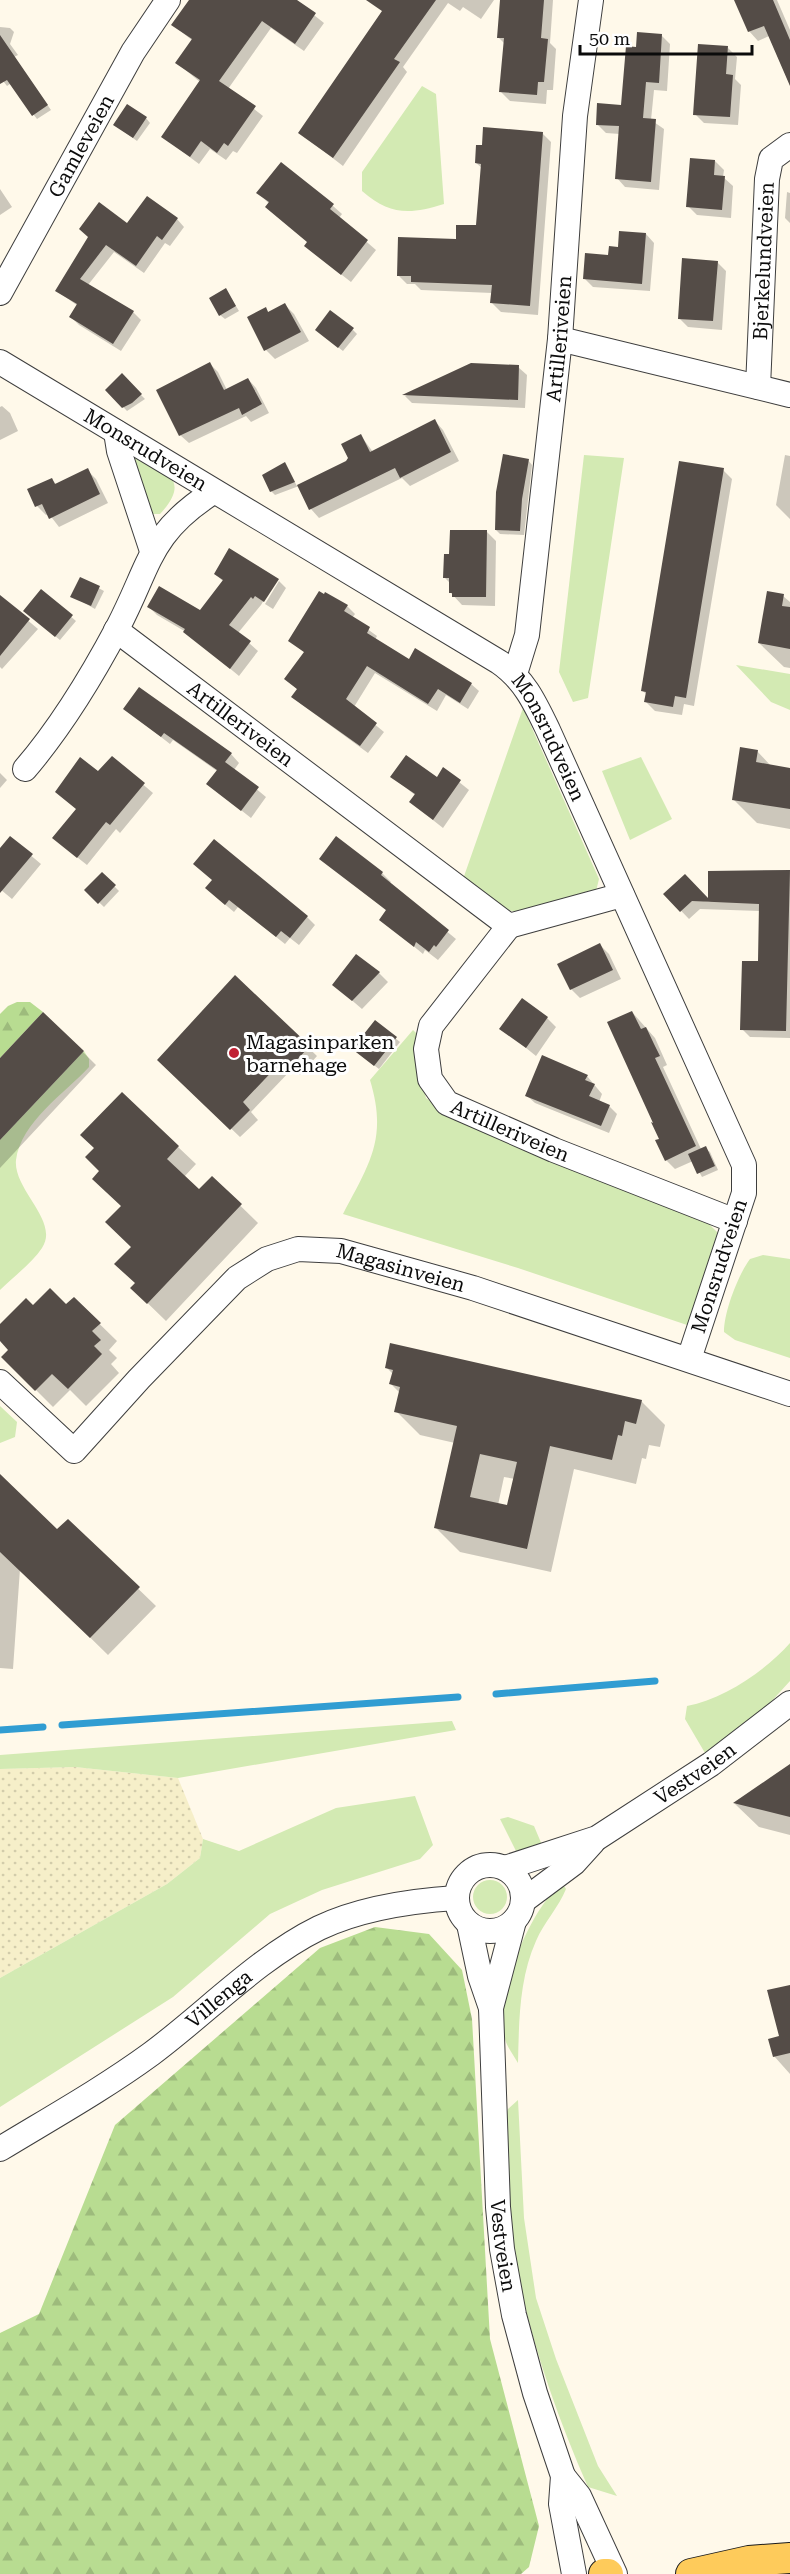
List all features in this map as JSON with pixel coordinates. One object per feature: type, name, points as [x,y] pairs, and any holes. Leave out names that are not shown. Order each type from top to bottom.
[{"type":"main road","points":[[691,2574],[749,2561],[777,2564]]},
{"type":"street","name":"Gamleveien","points":[[0,294],[133,51],[168,0]]},
{"type":"street","name":"Artilleriveien","points":[[515,674],[527,635],[560,339],[576,116],[591,0]]},
{"type":"street","name":"Bjerkelundveien","points":[[758,387],[767,179],[771,159],[790,145]]},
{"type":"street","points":[[560,339],[790,395]]},
{"type":"street","name":"Monsrudveien","points":[[0,362],[499,662],[515,674],[526,687],[548,730],[742,1158],[745,1174],[744,1192],[689,1359]]},
{"type":"street","points":[[116,432],[119,451],[152,550]]},
{"type":"street","points":[[25,769],[65,715],[116,630],[152,550],[180,517],[213,492]]},
{"type":"street","name":"Artilleriveien","points":[[116,630],[510,926],[431,1026],[426,1049],[430,1079],[447,1103],[554,1150],[735,1221]]},
{"type":"street","points":[[510,926],[622,896]]},
{"type":"street","name":"Magasinveien","points":[[0,1382],[74,1451],[112,1407],[237,1278],[267,1258],[298,1249],[322,1248],[359,1255],[473,1288],[790,1394]]},
{"type":"street","name":"Vestveien","points":[[597,1838],[505,1868],[487,1864],[475,1867],[465,1875],[458,1886],[456,1898],[462,1917],[477,1929],[497,1931],[574,1863],[597,1838],[711,1764],[790,1703]]},
{"type":"street","points":[[505,1868],[519,1882],[519,1911]]},
{"type":"street","name":"Villenga","points":[[0,2149],[125,2072],[274,1956],[304,1936],[373,1909],[456,1898]]},
{"type":"street","name":"Vestveien","points":[[491,2008],[519,1911]]},
{"type":"street","name":"Vestveien","points":[[469,1924],[480,1976],[491,2008],[495,2165],[502,2249],[525,2359],[562,2476],[561,2504],[574,2574]]},
{"type":"street","name":"Vestveien","points":[[562,2476],[579,2496],[615,2574]]},
{"type":"shaded area","points":[[75,1767],[178,1778],[203,1839],[200,1858],[167,1884],[0,1978],[0,1769]]},
{"type":"green space","points":[[422,86],[436,94],[444,204],[420,210],[400,211],[382,205],[362,191],[362,172]]},
{"type":"green space","points":[[126,451],[160,469],[174,482],[170,501],[160,514],[148,514]]},
{"type":"green space","points":[[584,455],[624,458],[588,698],[573,702],[559,672]]},
{"type":"green space","points":[[736,665],[790,674],[790,710],[771,702]]},
{"type":"green space","points":[[523,708],[599,879],[596,891],[526,913],[507,910],[462,882]]},
{"type":"green space","points":[[641,757],[672,819],[630,840],[602,771]]},
{"type":"green space","points":[[17,1002],[30,1002],[43,1012],[0,1058],[0,1014],[8,1006]]},
{"type":"green space","points":[[413,1030],[421,1038],[418,1070],[426,1098],[453,1117],[709,1224],[717,1232],[717,1241],[690,1326],[518,1268],[343,1214],[361,1180],[373,1150],[377,1119],[370,1080]]},
{"type":"green space","points":[[84,1051],[89,1059],[89,1067],[45,1109],[26,1133],[20,1146],[16,1160],[17,1171],[21,1183],[41,1216],[46,1238],[42,1248],[33,1259],[0,1290],[0,1140]]},
{"type":"green space","points":[[763,1255],[790,1259],[790,1358],[735,1340],[724,1332],[729,1304],[741,1274],[750,1259]]},
{"type":"green space","points":[[0,1406],[17,1422],[15,1437],[0,1443]]},
{"type":"green space","points":[[790,1643],[790,1681],[769,1704],[705,1753],[685,1719],[687,1706],[715,1697],[743,1682],[769,1664]]},
{"type":"green space","points":[[452,1721],[456,1730],[178,1778],[75,1767],[0,1769],[0,1755]]},
{"type":"green space","points":[[415,1796],[433,1845],[420,1859],[322,1890],[270,1914],[173,1997],[0,2107],[0,1978],[167,1884],[200,1858],[203,1839],[239,1851],[336,1808]]},
{"type":"green space","points":[[508,1817],[534,1826],[542,1845],[534,1850],[516,1851],[500,1819]]},
{"type":"green space","points":[[490,1880],[502,1885],[507,1897],[502,1909],[490,1914],[478,1909],[473,1897],[478,1885]]},
{"type":"green space","points":[[562,1883],[566,1889],[539,1934],[526,1970],[521,2001],[518,2063],[506,2042],[503,2021],[509,1978],[517,1955],[538,1912]]},
{"type":"green space","points":[[375,1927],[429,1934],[462,1970],[472,2019],[490,2339],[539,2526],[529,2567],[521,2574],[0,2574],[0,2333],[39,2314],[115,2125],[320,1948]]},
{"type":"green space","points":[[518,2100],[524,2218],[536,2298],[556,2359],[598,2466],[617,2496],[588,2487],[554,2402],[527,2315],[514,2255],[507,2186],[505,2117],[508,2109]]},
{"type":"building","points":[[189,0],[297,0],[316,13],[295,44],[262,21],[219,81],[256,106],[228,146],[224,143],[217,153],[201,141],[190,157],[161,137],[200,80],[175,63],[192,39],[171,25]]},
{"type":"building","points":[[366,0],[436,0],[394,59],[400,62],[333,158],[298,133],[382,11]]},
{"type":"building","points":[[500,0],[544,0],[541,38],[548,39],[544,82],[538,82],[537,95],[499,92],[504,38],[497,38]]},
{"type":"building","points":[[734,0],[773,0],[790,40],[790,86],[764,26],[748,32]]},
{"type":"building","points":[[637,32],[662,34],[659,83],[646,82],[643,118],[656,119],[651,182],[615,179],[619,126],[596,125],[597,103],[621,105],[626,46],[636,47]]},
{"type":"building","points":[[0,35],[48,105],[32,116],[7,80],[0,84]]},
{"type":"building","points":[[698,44],[728,46],[726,74],[733,75],[730,117],[693,115]]},
{"type":"building","points":[[127,104],[147,117],[133,138],[113,125]]},
{"type":"building","points":[[483,127],[543,132],[530,306],[490,303],[492,285],[411,282],[411,276],[397,276],[398,237],[456,239],[456,225],[476,225],[481,164],[475,163],[476,145],[482,145]]},
{"type":"building","points":[[690,158],[715,160],[714,175],[725,176],[722,210],[686,207]]},
{"type":"building","points":[[281,162],[334,204],[330,209],[368,240],[341,275],[304,246],[307,242],[265,207],[269,202],[256,193]]},
{"type":"building","points":[[147,196],[178,218],[162,240],[157,236],[136,266],[106,245],[80,279],[134,311],[113,344],[69,317],[77,304],[55,291],[88,237],[79,229],[99,202],[127,223]]},
{"type":"building","points":[[619,231],[646,233],[642,284],[583,279],[585,253],[608,255],[609,246],[618,247]]},
{"type":"building","points":[[682,258],[718,261],[713,321],[678,319]]},
{"type":"building","points":[[226,288],[236,306],[219,316],[209,298]]},
{"type":"building","points":[[285,303],[301,332],[264,351],[247,317],[266,307],[268,312]]},
{"type":"building","points":[[330,310],[354,328],[338,348],[315,330]]},
{"type":"building","points":[[210,362],[224,390],[248,378],[262,404],[242,415],[239,408],[179,436],[156,390]]},
{"type":"building","points":[[471,363],[519,365],[518,400],[402,395]]},
{"type":"building","points":[[122,373],[142,394],[122,408],[105,390]]},
{"type":"building","points":[[435,419],[451,452],[400,478],[395,468],[309,510],[297,485],[346,461],[348,458],[341,444],[361,434],[370,452]]},
{"type":"building","points":[[503,454],[529,459],[522,499],[520,531],[495,530],[496,492]]},
{"type":"building","points":[[679,461],[724,468],[686,698],[675,696],[673,707],[644,702],[646,692],[641,691]]},
{"type":"building","points":[[285,462],[295,482],[270,492],[262,475]]},
{"type":"building","points":[[88,468],[100,494],[49,519],[42,504],[35,507],[27,489],[52,478],[55,484]]},
{"type":"building","points":[[450,530],[487,530],[486,597],[452,597],[452,593],[449,593],[449,578],[443,578],[444,554],[449,554]]},
{"type":"building","points":[[229,548],[279,579],[264,602],[255,596],[253,599],[251,597],[229,625],[251,641],[230,669],[183,632],[185,629],[147,607],[159,586],[200,610],[223,580],[214,574]]},
{"type":"building","points":[[80,577],[100,586],[91,606],[70,597]]},
{"type":"building","points":[[41,589],[73,615],[55,637],[23,611]]},
{"type":"building","points":[[319,591],[348,605],[344,611],[370,627],[367,633],[409,659],[415,648],[472,683],[460,703],[438,689],[428,704],[367,666],[346,699],[377,723],[360,746],[291,697],[297,689],[284,679],[304,652],[288,641]]},
{"type":"building","points":[[767,591],[784,594],[782,606],[790,607],[790,649],[758,643]]},
{"type":"building","points":[[0,595],[30,619],[0,656]]},
{"type":"building","points":[[139,687],[232,753],[225,762],[259,787],[241,811],[206,784],[217,770],[164,733],[161,737],[123,709]]},
{"type":"building","points":[[740,747],[758,750],[756,762],[790,768],[790,809],[732,800]]},
{"type":"building","points":[[406,755],[437,777],[443,767],[461,780],[433,820],[409,802],[415,794],[390,777]]},
{"type":"building","points":[[112,756],[145,783],[110,825],[106,822],[77,858],[52,838],[76,809],[55,792],[80,757],[98,771]]},
{"type":"building","points":[[10,836],[33,854],[0,893],[0,848]]},
{"type":"building","points":[[336,836],[383,872],[381,875],[449,930],[436,947],[434,945],[429,952],[416,942],[414,947],[379,920],[386,910],[319,859]]},
{"type":"building","points":[[214,839],[308,916],[290,938],[281,931],[276,937],[229,900],[225,905],[205,888],[212,880],[193,864]]},
{"type":"building","points":[[790,870],[786,1031],[740,1030],[742,961],[758,961],[759,904],[692,901],[680,912],[663,894],[685,874],[708,898],[708,871]]},
{"type":"building","points":[[102,872],[116,885],[98,904],[84,890]]},
{"type":"building","points":[[600,943],[613,970],[570,990],[557,964]]},
{"type":"building","points":[[356,954],[380,972],[352,1001],[332,985]]},
{"type":"building","name":"Magasinparken barnehage","points":[[235,975],[310,1046],[290,1067],[282,1061],[243,1102],[250,1110],[230,1130],[157,1060]]},
{"type":"building","points":[[522,998],[548,1017],[526,1048],[499,1029]]},
{"type":"building","points":[[632,1011],[641,1029],[646,1027],[660,1056],[655,1058],[696,1146],[665,1161],[655,1140],[659,1139],[651,1122],[653,1123],[607,1022]]},
{"type":"building","points":[[43,1012],[84,1051],[0,1140],[0,1058]]},
{"type":"building","points":[[375,1020],[397,1037],[374,1066],[352,1049]]},
{"type":"building","points":[[542,1055],[588,1075],[585,1080],[595,1084],[589,1096],[610,1105],[601,1126],[525,1096]]},
{"type":"building","points":[[122,1092],[179,1146],[167,1159],[199,1189],[212,1176],[242,1204],[147,1304],[130,1288],[135,1283],[114,1264],[131,1247],[105,1222],[121,1206],[92,1179],[99,1171],[85,1157],[94,1148],[80,1135]]},
{"type":"building","points":[[706,1146],[715,1166],[697,1174],[688,1154]]},
{"type":"building","points":[[50,1288],[66,1304],[74,1297],[101,1323],[92,1331],[101,1340],[94,1346],[102,1354],[68,1389],[52,1374],[35,1391],[1,1357],[8,1350],[0,1341],[0,1324],[26,1298],[33,1305]]},
{"type":"building","points":[[390,1343],[642,1400],[636,1424],[625,1421],[622,1436],[618,1435],[612,1460],[550,1446],[527,1549],[434,1528],[457,1426],[394,1412],[400,1387],[389,1384],[393,1370],[385,1368]],"holes":[[[480,1454],[517,1462],[507,1505],[470,1497]]]},
{"type":"building","points":[[0,1474],[57,1529],[68,1519],[140,1587],[90,1638],[0,1552]]},
{"type":"building","points":[[790,1764],[790,1817],[733,1803]]},
{"type":"building","points":[[790,1985],[790,2053],[773,2057],[768,2039],[779,2036],[767,1990]]},
{"type":"waterway","points":[[496,1694],[655,1681]]},
{"type":"waterway","points":[[62,1725],[458,1697]]},
{"type":"waterway","points":[[0,1730],[43,1727]]},
{"type":"place","name":"Magasinparken barnehage","points":[[234,1053]]}]
